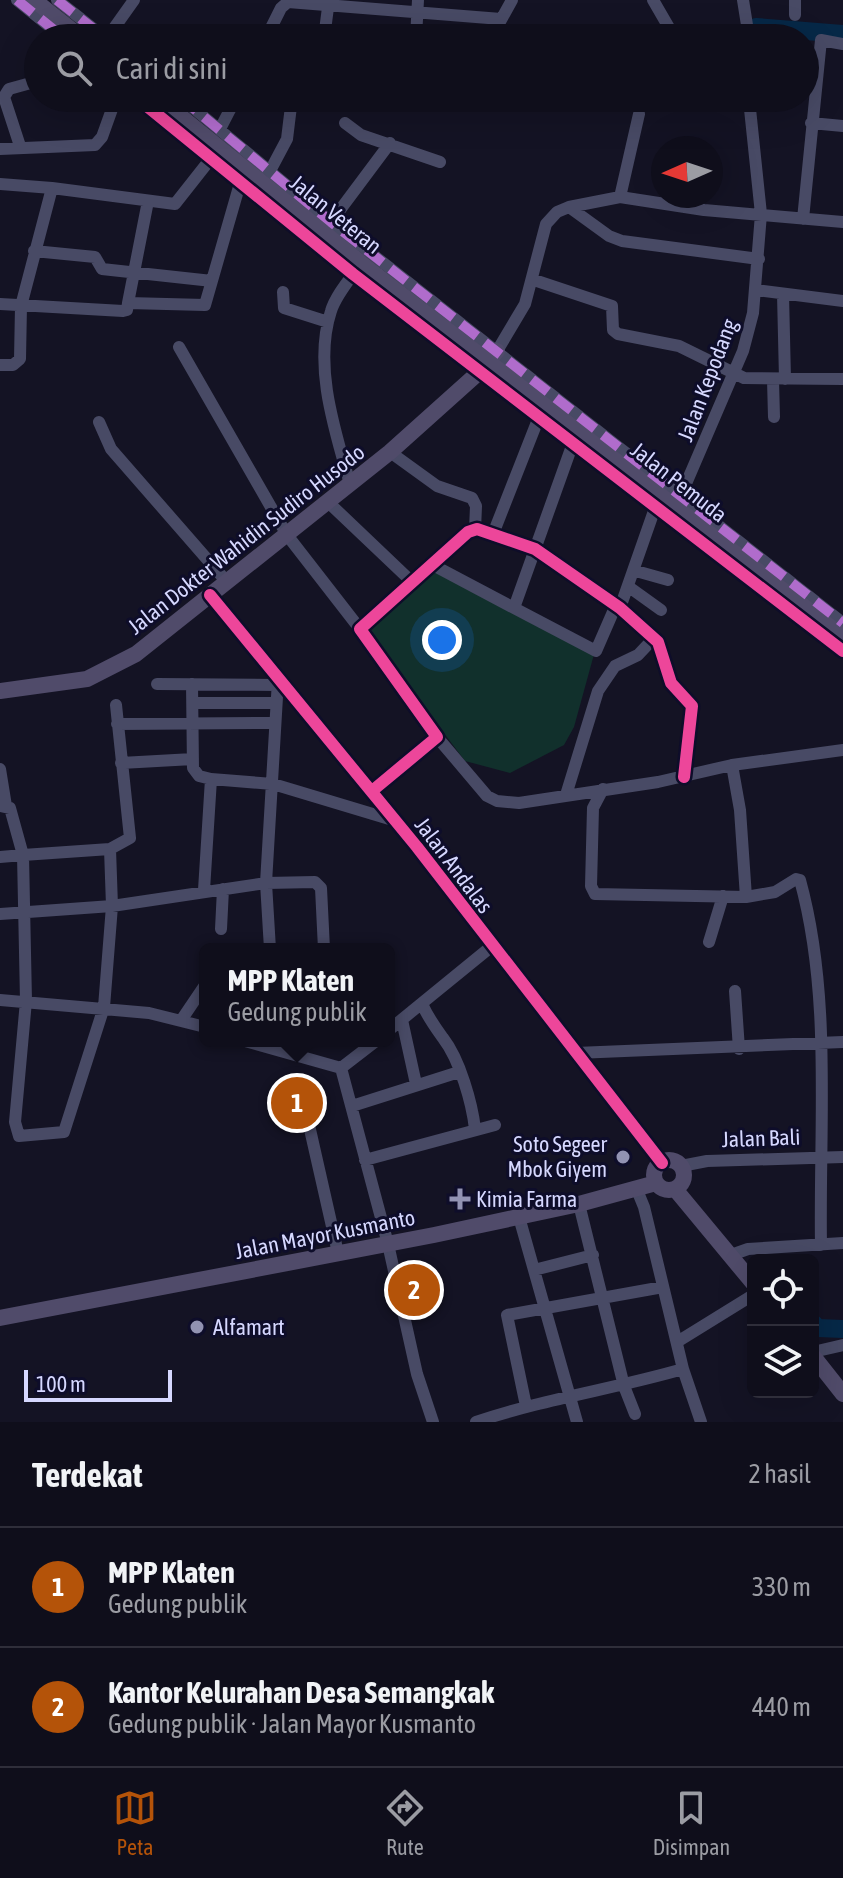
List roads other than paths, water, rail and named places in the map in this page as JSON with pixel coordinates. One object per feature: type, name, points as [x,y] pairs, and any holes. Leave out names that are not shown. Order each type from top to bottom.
[{"type":"main road","points":[[34,0],[64,24]]},
{"type":"main road","name":"Jalan Veteran","points":[[173,112],[216,152],[295,213],[357,268],[489,361]]},
{"type":"main road","name":"Jalan Dokter Wahidin Sudiro Husodo","points":[[0,691],[68,683],[98,675],[136,654],[329,503],[489,361]]},
{"type":"main road","name":"Jalan Pemuda","points":[[489,361],[678,501],[843,637]]},
{"type":"main road","points":[[674,1161],[681,1166],[683,1179],[675,1189],[664,1190],[656,1183],[655,1174],[662,1163],[674,1161]]},
{"type":"main road","name":"Jalan Mayor Kusmanto","points":[[0,1318],[388,1244],[579,1204],[656,1183]]},
{"type":"main road","points":[[675,1189],[747,1275]]},
{"type":"main road","points":[[819,1362],[843,1394]]},
{"type":"street","points":[[17,0],[47,24]]},
{"type":"street","points":[[57,0],[88,24]]},
{"type":"street","points":[[116,24],[134,0]]},
{"type":"street","points":[[417,24],[418,0]]},
{"type":"street","points":[[498,24],[512,0]]},
{"type":"street","points":[[653,0],[667,24]]},
{"type":"street","points":[[743,0],[747,24]]},
{"type":"street","points":[[795,0],[795,15]]},
{"type":"street","points":[[326,24],[329,2]]},
{"type":"street","points":[[273,24],[284,4],[329,2],[417,14],[501,19]]},
{"type":"street","points":[[819,57],[821,40],[843,44]]},
{"type":"street","points":[[5,89],[5,102],[20,146]]},
{"type":"street","points":[[0,149],[95,145],[102,137],[111,112]]},
{"type":"street","points":[[0,184],[175,204],[216,152],[157,112]]},
{"type":"street","points":[[199,112],[284,183],[295,213],[331,222],[489,361],[539,417],[843,651]]},
{"type":"street","points":[[220,129],[229,112]]},
{"type":"street","points":[[270,171],[287,139],[290,112]]},
{"type":"street","name":"Jalan Kepodang","points":[[678,501],[734,375],[748,335],[756,290],[761,214],[750,112]]},
{"type":"street","points":[[803,219],[812,112]]},
{"type":"street","points":[[620,197],[639,114]]},
{"type":"street","points":[[345,123],[361,135],[440,162]]},
{"type":"street","points":[[811,123],[843,126]]},
{"type":"street","points":[[331,222],[390,143]]},
{"type":"street","points":[[128,303],[201,306],[207,300],[242,173]]},
{"type":"street","points":[[0,365],[13,365],[20,359],[21,306],[52,188]]},
{"type":"street","points":[[489,361],[515,326],[534,280],[546,224],[557,212],[569,207],[620,197],[704,210],[843,222]]},
{"type":"street","points":[[0,304],[127,310],[148,201]]},
{"type":"street","points":[[569,207],[609,236],[622,241],[759,259]]},
{"type":"street","points":[[34,251],[95,257],[102,269],[212,281]]},
{"type":"street","points":[[350,484],[334,427],[324,360],[332,306],[357,268]]},
{"type":"street","points":[[534,280],[612,306],[613,330],[618,334],[679,346],[734,375],[843,379]]},
{"type":"street","points":[[756,290],[843,301]]},
{"type":"street","points":[[283,292],[284,308],[328,322]]},
{"type":"street","points":[[774,417],[783,294]]},
{"type":"street","points":[[179,347],[287,535],[360,629],[437,737],[475,784],[497,801],[519,803],[582,794],[684,777],[732,765],[843,750]]},
{"type":"street","points":[[493,534],[539,417]]},
{"type":"street","points":[[99,422],[111,449],[227,582]]},
{"type":"street","points":[[514,608],[573,443]]},
{"type":"street","points":[[360,629],[411,581],[475,530],[476,506],[472,498],[437,486],[390,452]]},
{"type":"street","points":[[678,501],[843,623]]},
{"type":"street","points":[[329,503],[411,581]]},
{"type":"street","points":[[431,564],[596,651],[636,571],[655,508]]},
{"type":"street","points":[[475,530],[535,549],[618,606],[654,638],[671,683],[692,706],[684,777]]},
{"type":"street","points":[[636,571],[668,580]]},
{"type":"street","points":[[629,587],[661,610]]},
{"type":"street","name":"Jalan Andalas","points":[[210,595],[277,682],[372,791],[449,887],[662,1163]]},
{"type":"street","points":[[566,795],[598,691],[615,666],[638,655],[654,638]]},
{"type":"street","points":[[157,684],[277,682],[266,883],[270,943]]},
{"type":"street","points":[[192,684],[195,773],[211,779],[273,784],[396,821]]},
{"type":"street","points":[[193,703],[275,703]]},
{"type":"street","points":[[0,857],[110,849],[130,838],[116,705]]},
{"type":"street","points":[[117,724],[273,723]]},
{"type":"street","points":[[372,791],[437,737]]},
{"type":"street","points":[[121,763],[193,759]]},
{"type":"street","points":[[732,765],[740,810],[746,897]]},
{"type":"street","points":[[0,769],[3,806],[10,808],[23,855],[26,1001],[15,1122],[19,1136],[64,1132],[104,1007],[112,906],[110,849]]},
{"type":"street","points":[[204,890],[211,779]]},
{"type":"street","points":[[603,789],[593,808],[591,878],[595,894],[746,897],[775,892],[796,879],[800,880],[811,917],[820,1044],[821,1245]]},
{"type":"street","points":[[582,794],[593,808]]},
{"type":"street","points":[[0,914],[112,906],[266,883],[319,884],[324,943]]},
{"type":"street","points":[[221,929],[223,889]]},
{"type":"street","points":[[709,942],[723,896]]},
{"type":"street","points":[[395,1025],[423,1006],[492,946]]},
{"type":"street","points":[[735,991],[739,1049]]},
{"type":"street","points":[[0,1000],[104,1007],[194,1023]]},
{"type":"street","points":[[423,1006],[433,1029],[444,1039],[459,1072],[472,1106],[475,1129]]},
{"type":"street","points":[[402,1020],[416,1084]]},
{"type":"street","points":[[576,1053],[739,1049],[843,1042]]},
{"type":"street","points":[[266,1047],[341,1068]]},
{"type":"street","points":[[341,1068],[368,1047]]},
{"type":"street","points":[[341,1068],[388,1244],[417,1374],[433,1422]]},
{"type":"street","points":[[352,1106],[459,1072]]},
{"type":"street","points":[[309,1125],[338,1253]]},
{"type":"street","points":[[365,1160],[495,1125]]},
{"type":"street","name":"Jalan Bali","points":[[681,1166],[707,1161],[843,1157]]},
{"type":"street","points":[[637,1190],[683,1369],[701,1422]]},
{"type":"street","points":[[579,1204],[624,1386],[635,1414]]},
{"type":"street","points":[[519,1217],[577,1422]]},
{"type":"street","points":[[731,1255],[748,1249],[843,1243]]},
{"type":"street","points":[[534,1270],[593,1255]]},
{"type":"street","points":[[526,1406],[506,1317],[663,1287]]},
{"type":"street","points":[[677,1342],[747,1299]]},
{"type":"street","points":[[819,1352],[843,1345]]},
{"type":"street","points":[[476,1422],[526,1406],[569,1399],[683,1369]]},
{"type":"waterway","points":[[819,32],[843,34]]},
{"type":"waterway","points":[[816,1326],[843,1329]]},
{"type":"place","name":"MPP Klaten","points":[[297,1103]]},
{"type":"place","name":"Soto Segeer Mbok Giyem","points":[[623,1157]]},
{"type":"place","name":"Kimia Farma","points":[[460,1199]]},
{"type":"place","name":"Kantor Kelurahan Desa Semangkak","points":[[414,1290]]},
{"type":"place","name":"Alfamart","points":[[197,1327]]}]
